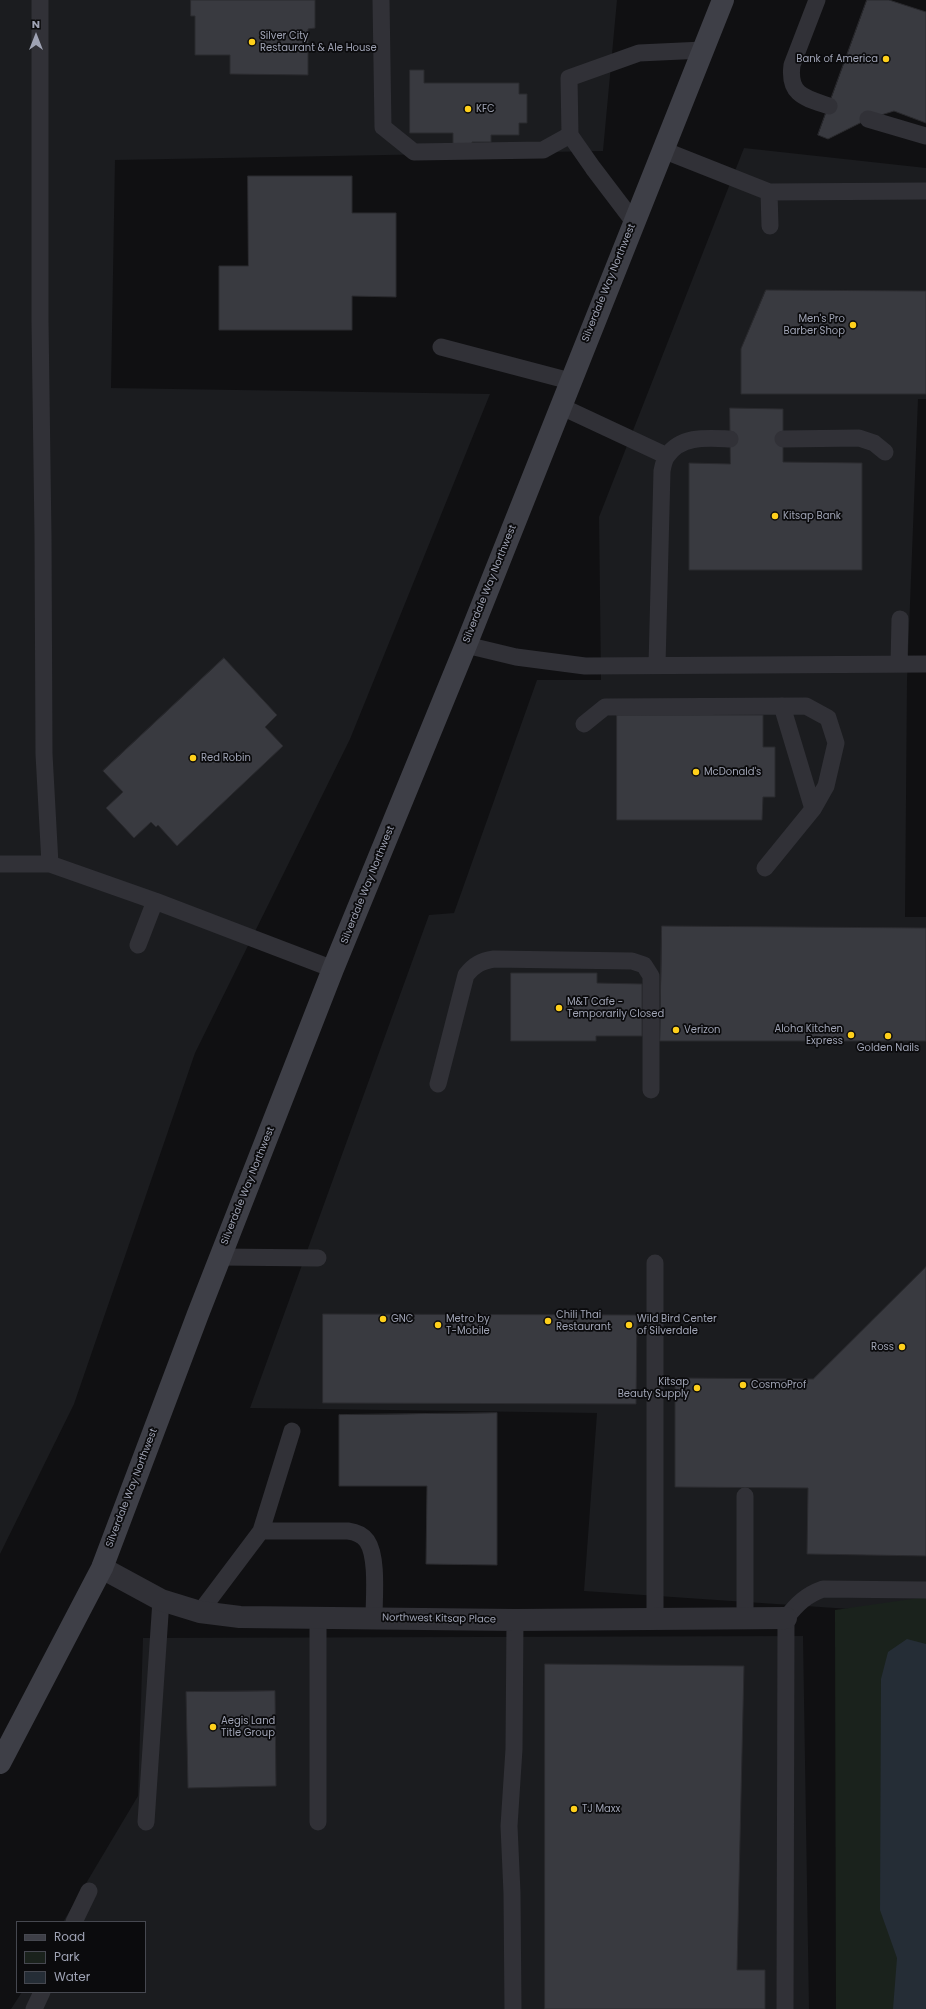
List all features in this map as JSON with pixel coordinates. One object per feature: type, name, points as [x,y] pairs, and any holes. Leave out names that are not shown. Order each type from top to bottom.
[{"type":"main road","name":"Silverdale Way Northwest","points":[[0,1763],[102,1568],[220,1257],[333,969],[466,645],[723,0]]},
{"type":"street","name":"Northwest Kitsap Place","points":[[102,1568],[161,1600],[200,1612],[240,1617],[515,1620],[786,1618]]},
{"type":"lane","points":[[40,0],[40,321],[44,754],[50,864]]},
{"type":"lane","points":[[381,0],[383,127],[414,152],[543,150],[570,135]]},
{"type":"lane","points":[[817,0],[792,65],[790,75],[793,85],[798,93],[829,106]]},
{"type":"lane","points":[[634,222],[570,135],[569,78],[639,53],[703,50]]},
{"type":"lane","points":[[868,119],[926,136]]},
{"type":"lane","points":[[663,150],[769,192],[926,191]]},
{"type":"lane","points":[[769,192],[770,226]]},
{"type":"lane","points":[[441,347],[570,381]]},
{"type":"lane","points":[[560,406],[667,456]]},
{"type":"lane","points":[[657,665],[662,471],[667,456],[680,443],[699,438],[730,439]]},
{"type":"lane","points":[[783,439],[859,438],[874,443],[885,452]]},
{"type":"lane","points":[[899,664],[900,619]]},
{"type":"lane","points":[[466,645],[516,657],[585,666],[926,664]]},
{"type":"lane","points":[[782,706],[813,809]]},
{"type":"lane","points":[[584,724],[604,707],[806,706],[828,718],[836,743],[826,786],[813,809],[765,868]]},
{"type":"lane","points":[[0,864],[50,864],[155,901],[333,969]]},
{"type":"lane","points":[[138,945],[155,901]]},
{"type":"lane","points":[[438,1084],[466,975],[472,967],[482,960],[632,961],[644,965],[651,976],[651,1090]]},
{"type":"lane","points":[[220,1257],[318,1258]]},
{"type":"lane","points":[[655,1263],[655,1619]]},
{"type":"lane","points":[[200,1612],[261,1531],[292,1431]]},
{"type":"lane","points":[[745,1496],[745,1618]]},
{"type":"lane","points":[[261,1531],[348,1531],[358,1533],[366,1540],[373,1558],[374,1618]]},
{"type":"lane","points":[[785,2009],[786,1618],[801,1600],[811,1593],[823,1590],[926,1590]]},
{"type":"lane","points":[[146,1822],[161,1600]]},
{"type":"lane","points":[[318,1618],[318,1822]]},
{"type":"lane","points":[[513,2009],[512,1893],[509,1826],[514,1749],[515,1620]]},
{"type":"lane","points":[[74,1921],[89,1891]]},
{"type":"lane","points":[[34,2009],[42,1993]]},
{"type":"shaded area","points":[[0,0],[617,0],[603,151],[115,160],[111,388],[490,394],[350,739],[195,1053],[74,1404],[0,1554]]},
{"type":"shaded area","points":[[744,148],[926,168],[926,399],[918,399],[907,681],[905,917],[926,917],[926,1609],[894,1612],[584,1591],[597,1413],[250,1408],[429,915],[454,913],[537,680],[601,680],[599,517]]},
{"type":"shaded area","points":[[803,1636],[809,2009],[11,2009],[21,1993],[146,1993],[146,1921],[64,1921],[138,1796],[143,1638]]},
{"type":"green space","points":[[926,1597],[926,2009],[836,2009],[835,1610]]},
{"type":"water","points":[[907,1639],[926,1644],[926,2009],[893,2009],[897,1958],[880,1910],[881,1679],[888,1652]]},
{"type":"building","name":"Silver City Restaurant & Ale House","points":[[191,0],[315,0],[315,28],[308,29],[308,75],[230,74],[230,55],[195,55],[195,16],[191,16]]},
{"type":"building","name":"Bank of America","points":[[867,0],[889,0],[926,12],[926,123],[894,111],[868,119],[828,139],[818,135]]},
{"type":"building","name":"KFC","points":[[410,70],[424,70],[424,83],[519,83],[519,94],[527,94],[527,123],[519,123],[519,135],[491,135],[491,142],[472,142],[472,150],[453,150],[453,133],[410,133]]},
{"type":"building","points":[[248,176],[352,176],[352,213],[396,213],[396,297],[352,296],[352,330],[219,330],[219,266],[248,266]]},
{"type":"building","points":[[766,290],[926,291],[926,394],[741,394],[741,349]]},
{"type":"building","points":[[730,408],[783,409],[783,462],[862,463],[862,570],[689,570],[689,463],[730,464]]},
{"type":"building","name":"Red Robin","points":[[224,658],[277,715],[265,727],[283,746],[177,846],[158,825],[156,827],[151,822],[134,838],[106,808],[123,792],[103,771]]},
{"type":"building","name":"McDonald's","points":[[617,715],[763,715],[763,747],[775,747],[775,797],[763,797],[762,820],[617,820]]},
{"type":"building","points":[[662,926],[926,928],[926,1041],[660,1041]]},
{"type":"building","points":[[511,973],[597,973],[597,983],[642,984],[642,1036],[596,1036],[596,1041],[511,1041]]},
{"type":"building","points":[[926,1267],[926,1556],[807,1554],[808,1488],[675,1487],[675,1378],[813,1379]]},
{"type":"building","points":[[323,1314],[637,1315],[636,1404],[323,1403]]},
{"type":"building","points":[[497,1413],[497,1565],[426,1564],[427,1486],[339,1486],[339,1415]]},
{"type":"building","points":[[545,1664],[744,1666],[737,1970],[765,1970],[765,2009],[545,2009]]},
{"type":"building","points":[[275,1691],[276,1786],[188,1788],[186,1692]]},
{"type":"place","name":"Silver City Restaurant & Ale House","points":[[252,42]]},
{"type":"place","name":"Bank of America","points":[[886,59]]},
{"type":"place","name":"KFC","points":[[468,109]]},
{"type":"place","name":"Men's Pro Barber Shop","points":[[853,325]]},
{"type":"place","name":"Kitsap Bank","points":[[775,516]]},
{"type":"place","name":"Red Robin","points":[[193,758]]},
{"type":"place","name":"McDonald's","points":[[696,772]]},
{"type":"place","name":"M&T Cafe - Temporarily Closed","points":[[559,1008]]},
{"type":"place","name":"Verizon","points":[[676,1030]]},
{"type":"place","name":"Aloha Kitchen Express","points":[[851,1035]]},
{"type":"place","name":"Golden Nails","points":[[888,1036]]},
{"type":"place","name":"GNC","points":[[383,1319]]},
{"type":"place","name":"Chili Thai Restaurant","points":[[548,1321]]},
{"type":"place","name":"Metro by T-Mobile","points":[[438,1325]]},
{"type":"place","name":"Wild Bird Center of Silverdale","points":[[629,1325]]},
{"type":"place","name":"Ross","points":[[902,1347]]},
{"type":"place","name":"CosmoProf","points":[[743,1385]]},
{"type":"place","name":"Kitsap Beauty Supply","points":[[697,1388]]},
{"type":"place","name":"Aegis Land Title Group","points":[[213,1727]]},
{"type":"place","name":"TJ Maxx","points":[[574,1809]]}]
